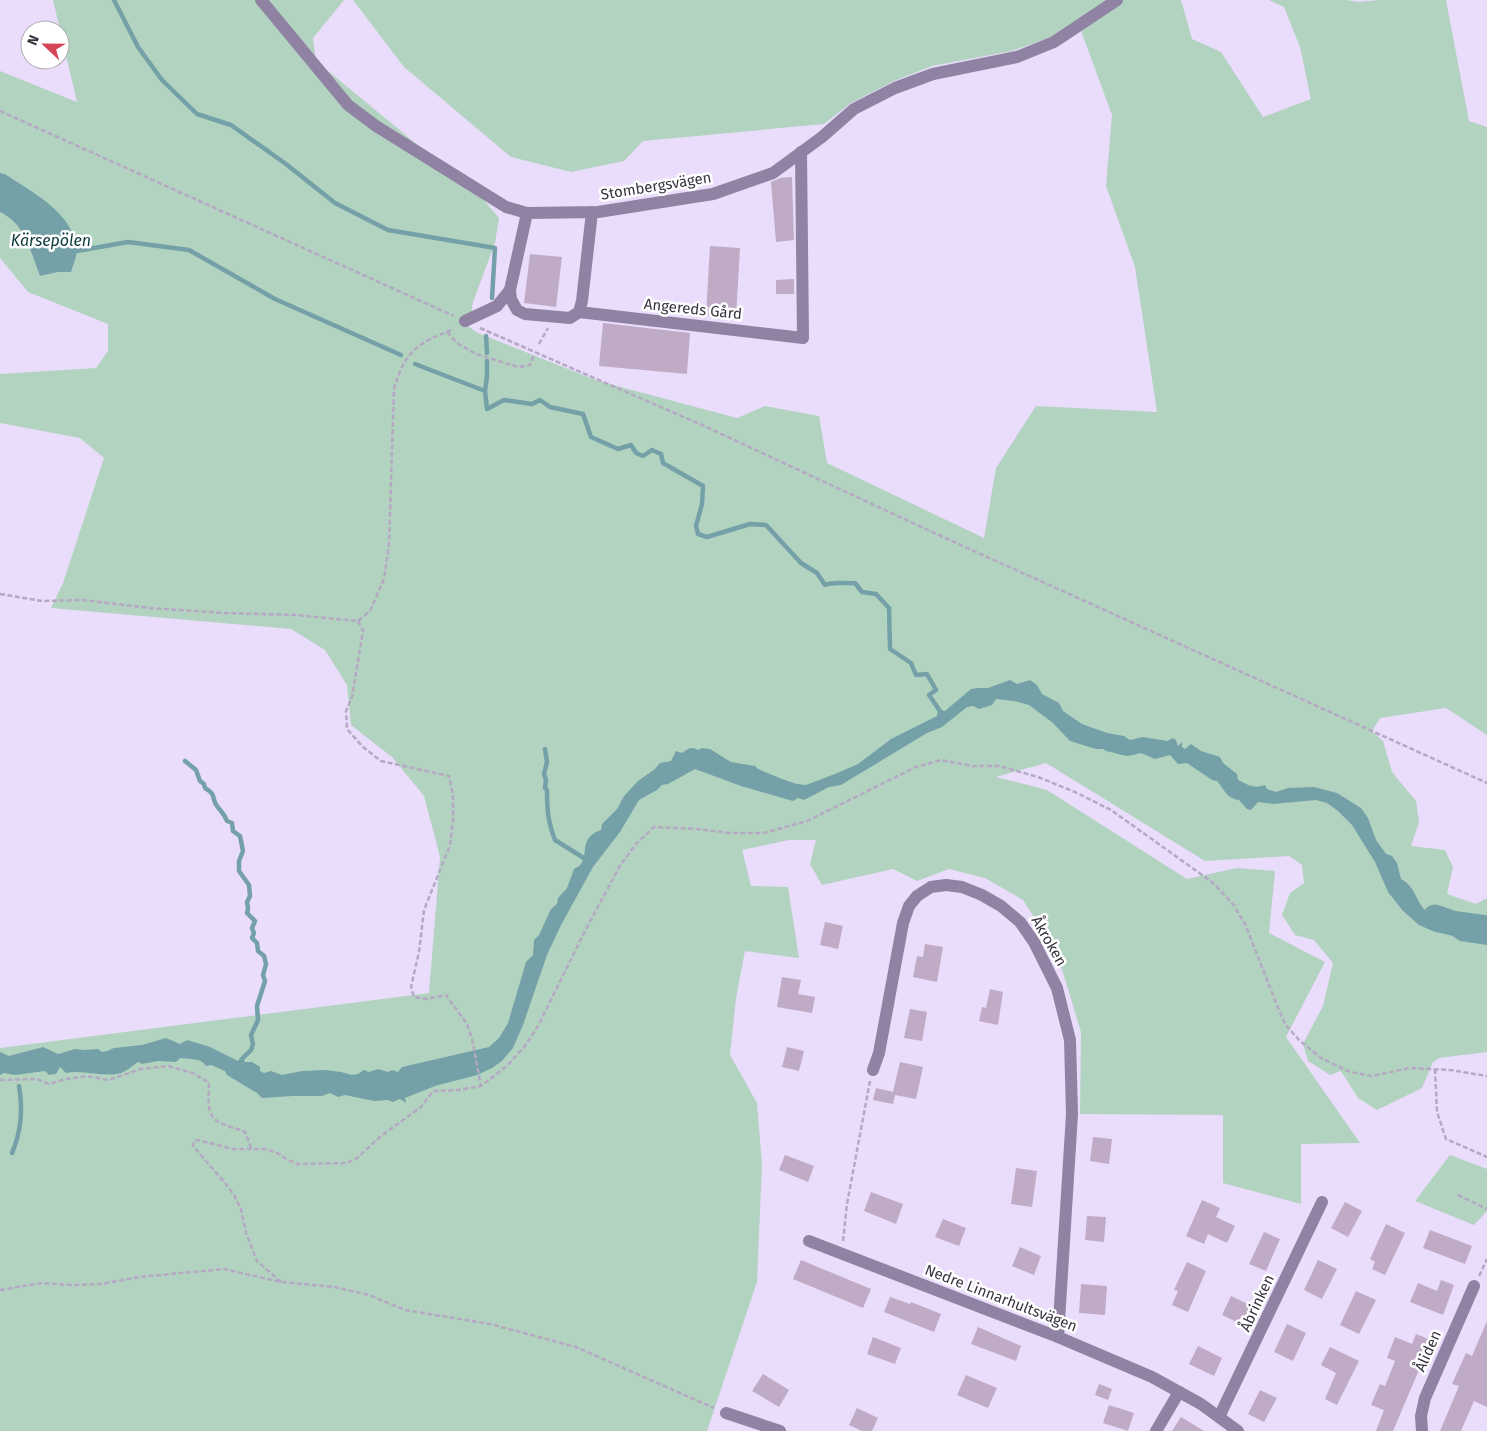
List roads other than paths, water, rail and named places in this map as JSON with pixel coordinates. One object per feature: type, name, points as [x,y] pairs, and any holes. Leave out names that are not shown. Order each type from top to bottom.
[{"type":"street","name":"Stombergsvägen","points":[[261,0],[348,105],[376,126],[506,207],[527,213],[592,212],[713,194],[773,173],[854,109],[895,88],[933,74],[1017,57],[1054,42],[1117,0]]},
{"type":"street","name":"Angereds Gård","points":[[510,290],[511,299],[517,310],[525,314],[570,318],[579,312],[803,338],[801,152]]},
{"type":"street","points":[[579,312],[582,301],[592,212]]},
{"type":"street","points":[[465,320],[497,306],[510,290],[527,213]]},
{"type":"street","name":"Åkroken","points":[[873,1070],[879,1053],[903,923],[909,906],[917,896],[931,887],[946,885],[962,887],[982,895],[1001,906],[1020,922],[1034,942],[1057,988],[1070,1040],[1072,1114],[1058,1337]]},
{"type":"street","name":"Åbrinken","points":[[1219,1417],[1322,1202]]},
{"type":"street","name":"Nedre Linnarhultsvägen","points":[[809,1242],[1058,1337],[1152,1376],[1219,1417],[1238,1431]]},
{"type":"street","name":"Åliden","points":[[1422,1431],[1420,1416],[1425,1398],[1474,1286]]},
{"type":"street","points":[[1156,1431],[1179,1392]]},
{"type":"street","points":[[726,1413],[780,1431]]},
{"type":"water","name":"Kärsepölen","points":[[0,173],[5,174],[39,196],[60,214],[68,225],[74,237],[77,250],[71,272],[58,272],[40,276],[30,248],[21,231],[9,217],[0,212]]},
{"type":"water","points":[[1010,680],[1017,684],[1030,680],[1037,685],[1042,694],[1059,703],[1063,711],[1082,724],[1107,733],[1124,736],[1130,740],[1143,737],[1167,741],[1173,738],[1178,746],[1182,742],[1182,747],[1185,749],[1191,744],[1201,751],[1220,757],[1223,763],[1237,774],[1238,780],[1251,786],[1265,785],[1267,789],[1276,792],[1288,788],[1314,787],[1337,793],[1361,808],[1368,818],[1376,840],[1386,854],[1392,856],[1397,863],[1401,879],[1412,889],[1423,908],[1434,916],[1443,917],[1478,930],[1484,924],[1487,926],[1487,945],[1460,941],[1451,935],[1435,932],[1419,925],[1403,911],[1388,892],[1375,862],[1352,825],[1327,803],[1316,800],[1273,804],[1258,802],[1251,810],[1247,809],[1239,800],[1231,798],[1217,781],[1212,780],[1187,763],[1178,764],[1170,755],[1155,759],[1141,753],[1125,756],[1070,741],[1053,723],[1029,705],[996,699],[992,705],[979,709],[973,706],[967,707],[942,727],[927,733],[841,785],[829,787],[804,800],[798,798],[793,801],[741,786],[695,769],[668,784],[662,785],[639,800],[620,832],[593,867],[561,925],[547,955],[513,1048],[502,1061],[492,1068],[477,1075],[435,1086],[405,1098],[406,1103],[400,1099],[393,1102],[388,1100],[374,1101],[345,1095],[338,1097],[330,1093],[322,1096],[262,1098],[227,1075],[225,1071],[211,1065],[206,1066],[198,1060],[180,1058],[176,1062],[158,1061],[142,1064],[138,1062],[123,1072],[114,1074],[66,1073],[60,1067],[56,1074],[49,1075],[45,1071],[15,1075],[4,1073],[0,1075],[0,1052],[9,1056],[43,1047],[58,1054],[75,1049],[98,1049],[102,1052],[114,1048],[142,1045],[166,1038],[180,1044],[187,1040],[210,1047],[238,1061],[244,1054],[246,1055],[243,1058],[245,1062],[252,1062],[260,1067],[260,1071],[264,1073],[271,1071],[282,1075],[302,1071],[326,1070],[352,1075],[364,1070],[369,1072],[378,1069],[398,1072],[402,1067],[489,1047],[499,1038],[508,1023],[526,962],[533,955],[534,940],[539,935],[551,909],[557,904],[558,898],[567,888],[574,869],[583,861],[588,839],[601,830],[602,824],[617,809],[624,796],[638,781],[660,763],[671,761],[676,751],[682,753],[691,748],[698,750],[702,748],[710,749],[731,762],[755,766],[782,779],[806,785],[858,764],[891,739],[937,716],[938,710],[945,711],[971,689],[988,688]]},
{"type":"waterway","points":[[114,0],[138,47],[162,80],[197,114],[231,125],[286,164],[335,203],[388,230],[495,248],[492,298]]},
{"type":"waterway","points":[[77,251],[128,242],[189,250],[275,299],[401,355]]},
{"type":"waterway","points":[[486,336],[487,353]]},
{"type":"waterway","points":[[485,391],[487,361]]},
{"type":"waterway","points":[[415,364],[485,391],[487,409],[504,400],[532,404],[540,400],[550,407],[583,414],[591,437],[618,449],[631,445],[636,453],[643,456],[652,450],[661,454],[663,463],[703,486],[702,504],[696,526],[698,534],[707,537],[750,524],[766,525],[801,563],[817,573],[825,585],[855,583],[862,592],[876,594],[889,608],[890,649],[911,663],[916,675],[927,674],[936,690],[929,695],[942,714]]},
{"type":"waterway","points":[[545,749],[547,762],[544,774],[546,780],[545,788],[547,790],[549,822],[555,840],[587,860]]},
{"type":"waterway","points":[[185,761],[196,770],[200,781],[209,790],[227,821],[232,823],[233,831],[240,836],[243,851],[239,861],[239,871],[249,885],[250,896],[247,902],[247,913],[255,921],[252,928],[254,933],[252,938],[257,943],[258,951],[264,956],[266,964],[263,975],[265,981],[257,1006],[258,1020],[251,1035],[253,1044],[251,1050],[242,1059]]},
{"type":"waterway","points":[[1435,917],[1452,923],[1487,928]]},
{"type":"waterway","points":[[12,1153],[20,1120],[19,1086]]}]
